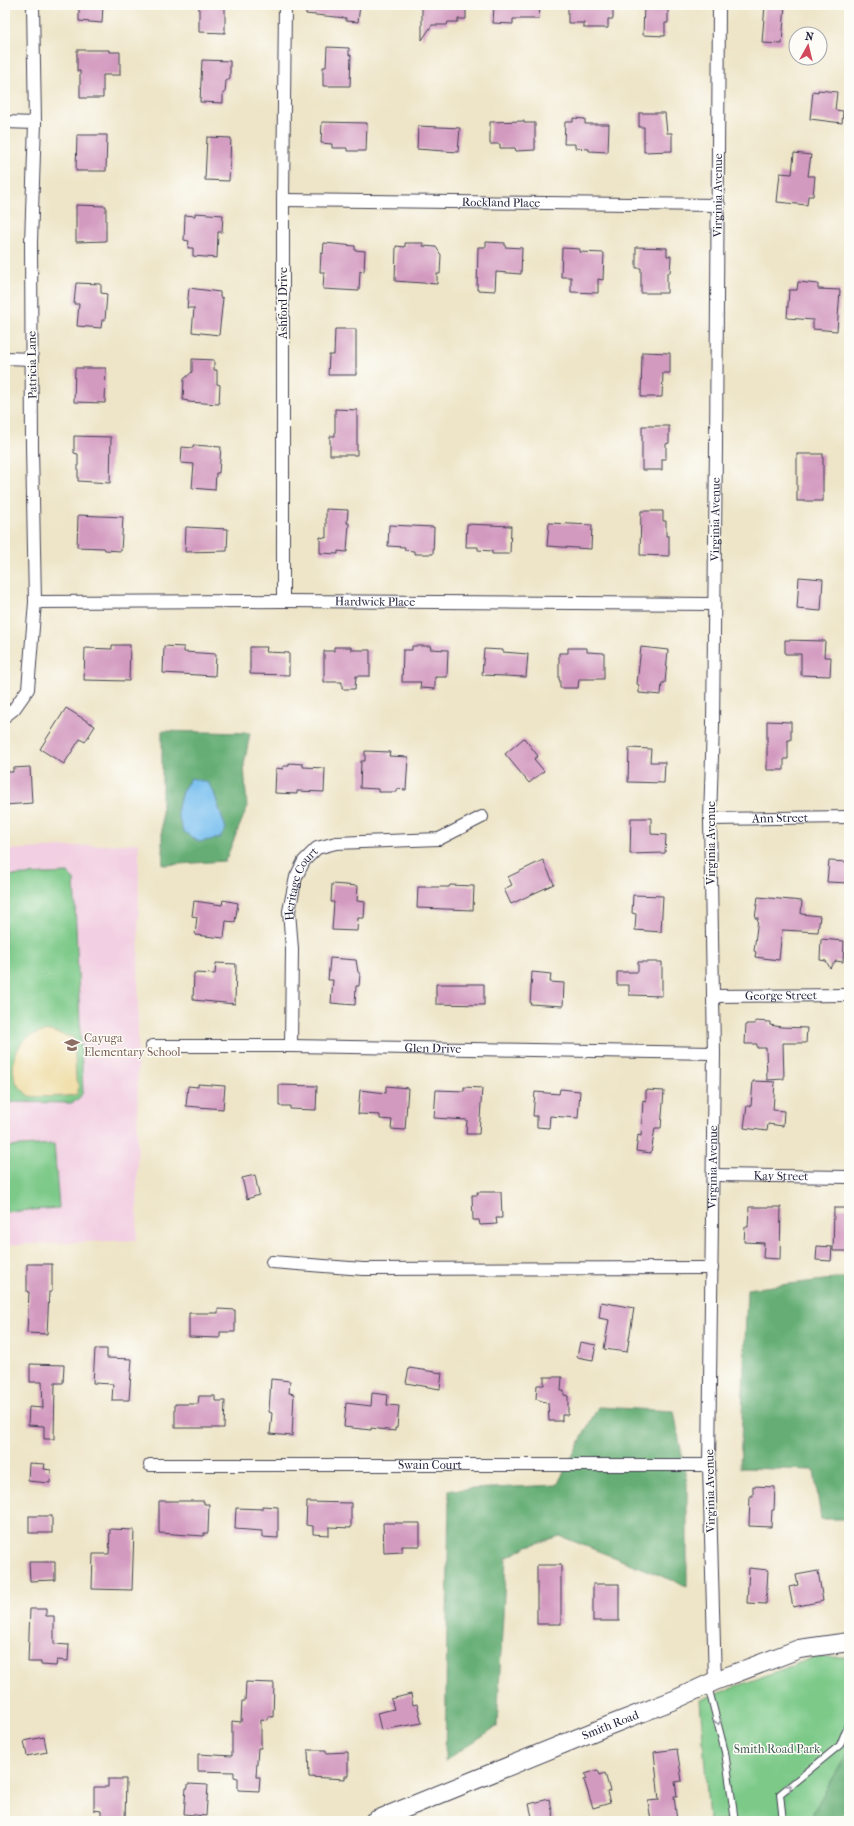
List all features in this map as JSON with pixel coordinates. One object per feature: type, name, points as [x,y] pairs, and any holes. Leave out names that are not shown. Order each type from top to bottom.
[{"type":"street","name":"Patricia Lane","points":[[5,716],[14,709],[28,689],[36,602],[31,242],[35,123],[34,5]]},
{"type":"street","name":"Ashford Drive","points":[[283,601],[283,200],[285,5]]},
{"type":"street","name":"Virginia Avenue","points":[[711,1683],[709,1465],[714,1176],[714,996],[710,819],[719,205],[719,5]]},
{"type":"street","points":[[5,122],[35,123]]},
{"type":"street","name":"Rockland Place","points":[[283,200],[719,205]]},
{"type":"street","points":[[5,358],[32,359]]},
{"type":"street","name":"Hardwick Place","points":[[36,602],[283,601],[714,604]]},
{"type":"street","name":"Heritage Court","points":[[291,1046],[292,949],[289,911],[296,878],[304,861],[317,848],[336,843],[439,839],[482,817]]},
{"type":"street","name":"Ann Street","points":[[710,819],[849,817]]},
{"type":"street","name":"George Street","points":[[714,996],[849,994]]},
{"type":"street","name":"Glen Drive","points":[[152,1046],[291,1046],[714,1053]]},
{"type":"street","name":"Kay Street","points":[[714,1176],[849,1177]]},
{"type":"street","points":[[272,1262],[363,1269],[712,1268]]},
{"type":"street","name":"Swain Court","points":[[150,1465],[709,1465]]},
{"type":"street","name":"Smith Road","points":[[374,1821],[674,1700],[711,1683],[799,1649],[849,1642]]},
{"type":"lane","points":[[711,1683],[714,1704],[725,1752],[735,1821]]},
{"type":"lane","points":[[783,1821],[780,1794],[840,1745],[849,1722]]},
{"type":"shaded area","name":"Cayuga Elementary School","points":[[139,843],[137,1240],[5,1245],[5,850]]},
{"type":"green space","points":[[162,731],[250,733],[244,765],[247,808],[225,861],[163,865]],"holes":[[[191,778],[221,816],[226,829],[177,812],[182,791]]]},
{"type":"green space","points":[[68,873],[74,880],[83,1092],[78,1100],[71,1103],[5,1102],[5,876]]},
{"type":"green space","points":[[54,1144],[59,1208],[5,1212],[5,1147]]},
{"type":"green space","points":[[849,1277],[849,1519],[821,1519],[814,1470],[740,1468],[747,1289]]},
{"type":"green space","points":[[598,1407],[674,1411],[687,1483],[687,1586],[560,1536],[528,1546],[506,1558],[497,1726],[445,1761],[449,1490],[557,1485]]},
{"type":"green space","name":"Smith Road Park","points":[[815,1657],[849,1657],[849,1821],[709,1821],[700,1700]]},
{"type":"green space","points":[[849,1751],[849,1801],[837,1821],[813,1821],[813,1812]]},
{"type":"sand","points":[[50,1031],[74,1038],[76,1080],[79,1087],[77,1094],[47,1097],[29,1096],[15,1080],[13,1067],[18,1048],[26,1039]]},
{"type":"water","points":[[191,778],[208,783],[214,793],[226,829],[220,838],[199,842],[183,831],[177,812],[182,791]]},
{"type":"building","points":[[79,5],[103,5],[102,23],[79,21]]},
{"type":"building","points":[[199,5],[225,5],[225,33],[199,32]]},
{"type":"building","points":[[306,5],[360,5],[358,22],[346,21],[346,18],[306,14]]},
{"type":"building","points":[[422,5],[466,5],[466,19],[458,19],[458,22],[448,22],[447,25],[432,25],[422,40]]},
{"type":"building","points":[[494,5],[540,5],[539,19],[513,19],[513,24],[493,23]]},
{"type":"building","points":[[568,5],[613,5],[613,19],[608,19],[608,28],[584,28],[584,23],[568,23]]},
{"type":"building","points":[[644,5],[668,5],[668,23],[665,23],[665,36],[643,35]]},
{"type":"building","points":[[765,5],[785,5],[782,44],[762,43]]},
{"type":"building","points":[[327,47],[349,48],[349,55],[351,55],[350,86],[323,86],[323,67],[326,67]]},
{"type":"building","points":[[77,50],[109,50],[109,52],[120,52],[120,75],[103,75],[103,98],[80,98],[80,71],[77,71]]},
{"type":"building","points":[[202,60],[230,61],[230,79],[226,81],[225,93],[223,93],[223,103],[200,102]]},
{"type":"building","points":[[818,90],[837,92],[835,110],[843,111],[842,123],[810,119],[813,91],[818,92]]},
{"type":"building","points":[[639,113],[665,113],[667,133],[672,133],[672,151],[644,152],[644,127],[639,127]]},
{"type":"building","points":[[573,118],[585,119],[585,124],[609,124],[608,152],[589,151],[589,149],[575,148],[575,144],[564,144],[565,122],[573,122]]},
{"type":"building","points":[[524,121],[524,123],[535,123],[535,150],[516,151],[515,148],[500,148],[500,144],[490,144],[490,122]]},
{"type":"building","points":[[322,122],[367,123],[366,151],[347,151],[347,148],[332,148],[332,144],[321,143]]},
{"type":"building","points":[[418,126],[460,128],[458,152],[417,149]]},
{"type":"building","points":[[77,135],[107,135],[106,171],[76,171]]},
{"type":"building","points":[[207,137],[231,138],[229,181],[205,180]]},
{"type":"building","points":[[794,153],[811,155],[808,176],[815,176],[813,196],[808,196],[807,205],[777,202],[780,173],[792,174]]},
{"type":"building","points":[[76,205],[106,206],[106,241],[76,242]]},
{"type":"building","points":[[195,213],[223,215],[222,232],[218,232],[217,258],[193,256],[193,248],[188,248],[189,241],[184,240],[185,215],[195,216]]},
{"type":"building","points":[[486,242],[505,243],[505,247],[522,248],[521,274],[496,272],[495,291],[477,290],[478,247],[486,247]]},
{"type":"building","points":[[324,243],[355,246],[355,250],[365,251],[364,272],[360,271],[359,291],[323,289],[324,272],[320,272],[321,253],[323,254]]},
{"type":"building","points":[[405,243],[423,243],[423,246],[436,247],[441,255],[440,274],[437,274],[437,284],[395,281],[396,246],[405,247]]},
{"type":"building","points":[[636,247],[667,248],[667,256],[671,256],[670,273],[667,273],[667,293],[641,293],[641,268],[636,268]]},
{"type":"building","points":[[562,248],[580,249],[580,252],[604,253],[603,280],[598,279],[598,293],[571,292],[571,277],[561,277]]},
{"type":"building","points":[[798,282],[818,284],[818,289],[840,290],[837,331],[813,329],[813,320],[787,318],[789,290],[797,290]]},
{"type":"building","points":[[76,283],[101,284],[101,293],[107,294],[105,320],[102,320],[101,328],[77,326],[79,304],[74,304]]},
{"type":"building","points":[[189,288],[220,292],[220,297],[223,298],[219,335],[192,332],[194,308],[187,308]]},
{"type":"building","points":[[335,329],[356,329],[356,375],[328,375],[329,355],[334,355]]},
{"type":"building","points":[[642,352],[670,353],[670,373],[663,373],[662,397],[641,397]]},
{"type":"building","points":[[192,359],[214,360],[214,370],[217,370],[217,384],[220,385],[219,404],[188,402],[183,400],[184,379],[192,372]]},
{"type":"building","points":[[75,368],[106,368],[105,403],[74,402]]},
{"type":"building","points":[[335,409],[357,410],[357,455],[330,455],[330,436],[335,436]]},
{"type":"building","points":[[642,426],[669,426],[669,443],[666,444],[666,459],[662,459],[662,470],[642,470]]},
{"type":"building","points":[[74,436],[111,437],[110,483],[78,481],[78,454],[74,453]]},
{"type":"building","points":[[193,445],[221,447],[219,473],[216,473],[215,490],[192,488],[194,464],[181,463],[182,447],[193,448]]},
{"type":"building","points":[[797,454],[823,454],[823,501],[797,501]]},
{"type":"building","points":[[326,509],[348,510],[347,523],[349,523],[347,552],[338,551],[338,554],[320,553],[320,537],[326,538]]},
{"type":"building","points":[[641,511],[663,511],[663,521],[666,521],[666,536],[669,536],[669,556],[640,555]]},
{"type":"building","points":[[78,515],[123,517],[121,551],[105,550],[104,548],[77,547]]},
{"type":"building","points":[[549,523],[592,525],[591,549],[547,546]]},
{"type":"building","points":[[467,524],[511,526],[510,554],[492,554],[492,551],[478,550],[478,547],[466,547]]},
{"type":"building","points":[[389,525],[434,527],[433,554],[414,554],[414,551],[404,550],[405,547],[388,546]]},
{"type":"building","points":[[186,527],[228,529],[227,551],[185,552]]},
{"type":"building","points":[[799,577],[823,579],[821,611],[797,609]]},
{"type":"building","points":[[785,640],[825,641],[824,657],[831,657],[830,676],[801,675],[801,654],[785,654]]},
{"type":"building","points":[[112,645],[130,645],[129,681],[84,680],[85,648],[112,649]]},
{"type":"building","points":[[164,646],[184,647],[184,652],[216,654],[215,676],[163,673]]},
{"type":"building","points":[[412,646],[431,646],[430,649],[448,650],[447,677],[435,677],[435,689],[420,688],[421,682],[402,682],[403,650],[412,650]]},
{"type":"building","points":[[250,647],[267,647],[266,652],[289,653],[289,675],[250,674]]},
{"type":"building","points":[[334,647],[351,647],[351,650],[370,650],[370,676],[356,676],[355,689],[342,689],[342,682],[324,682],[324,651],[334,651]]},
{"type":"building","points":[[641,647],[668,650],[665,683],[662,683],[661,695],[639,693],[639,685],[637,684]]},
{"type":"building","points":[[568,648],[587,648],[587,652],[604,653],[604,679],[579,679],[578,688],[560,688],[559,653],[568,653]]},
{"type":"building","points":[[484,649],[528,654],[526,677],[482,675]]},
{"type":"building","points":[[66,708],[95,726],[85,742],[80,739],[64,764],[40,749]]},
{"type":"building","points":[[767,721],[791,722],[791,740],[788,740],[788,759],[784,759],[784,770],[767,770]]},
{"type":"building","points":[[524,738],[538,756],[534,759],[544,771],[529,783],[505,754]]},
{"type":"building","points":[[629,748],[651,749],[650,762],[665,762],[664,783],[628,782]]},
{"type":"building","points":[[365,751],[390,752],[389,756],[408,757],[406,790],[397,789],[397,792],[378,792],[378,789],[360,788],[361,761],[365,761]]},
{"type":"building","points":[[289,763],[303,764],[303,767],[325,768],[324,792],[297,791],[297,794],[275,793],[276,768],[283,769],[283,766],[289,766]]},
{"type":"building","points":[[30,767],[32,803],[5,805],[5,772],[13,772],[13,768]]},
{"type":"building","points":[[631,818],[651,818],[651,834],[666,835],[665,853],[630,854]]},
{"type":"building","points":[[543,860],[554,884],[511,904],[504,889],[512,885],[508,877]]},
{"type":"building","points":[[829,861],[849,862],[849,883],[827,882]]},
{"type":"building","points":[[332,884],[358,886],[357,901],[365,902],[364,918],[358,918],[357,931],[332,930],[334,902],[331,902]]},
{"type":"building","points":[[450,885],[474,886],[473,910],[417,908],[418,887],[449,887]]},
{"type":"building","points":[[633,895],[663,896],[661,932],[635,930],[636,914],[632,913]]},
{"type":"building","points":[[758,897],[802,901],[801,914],[820,916],[818,932],[782,930],[779,960],[755,957],[756,952],[754,951],[758,918],[755,918]]},
{"type":"building","points":[[223,900],[238,903],[235,922],[226,921],[224,938],[195,935],[197,917],[192,916],[194,901],[222,905]]},
{"type":"building","points":[[821,939],[844,941],[843,962],[836,961],[830,968],[826,961],[820,960]]},
{"type":"building","points":[[330,958],[356,960],[358,972],[360,974],[359,986],[356,986],[355,1005],[331,1003],[333,980],[328,980]]},
{"type":"building","points":[[638,962],[662,962],[662,996],[629,995],[629,985],[617,985],[617,972],[638,972]]},
{"type":"building","points":[[216,963],[236,964],[235,1004],[193,1000],[194,973],[215,974]]},
{"type":"building","points":[[532,972],[551,974],[550,982],[564,983],[563,1006],[530,1004]]},
{"type":"building","points":[[436,984],[484,984],[484,1005],[436,1004]]},
{"type":"building","points":[[755,1021],[770,1022],[770,1025],[781,1027],[807,1028],[806,1043],[783,1043],[784,1079],[767,1080],[766,1048],[757,1048],[757,1044],[745,1044],[746,1024],[755,1024]]},
{"type":"building","points":[[753,1081],[775,1082],[773,1110],[784,1111],[783,1126],[768,1124],[767,1131],[744,1128],[747,1106],[751,1106]]},
{"type":"building","points":[[198,1084],[225,1086],[223,1109],[186,1106],[188,1086],[198,1087]]},
{"type":"building","points":[[279,1085],[317,1086],[316,1110],[290,1109],[290,1106],[279,1106]]},
{"type":"building","points":[[386,1086],[408,1088],[405,1130],[391,1129],[392,1120],[380,1119],[380,1115],[358,1114],[360,1090],[386,1093]]},
{"type":"building","points":[[464,1087],[482,1088],[479,1134],[466,1134],[467,1120],[434,1118],[436,1090],[464,1091]]},
{"type":"building","points":[[560,1089],[580,1091],[578,1118],[550,1116],[549,1128],[537,1127],[537,1116],[533,1116],[535,1092],[559,1094]]},
{"type":"building","points":[[646,1090],[664,1091],[661,1128],[655,1128],[651,1153],[636,1151],[638,1135],[641,1136],[643,1100],[646,1101]]},
{"type":"building","points":[[255,1175],[259,1195],[247,1199],[242,1178]]},
{"type":"building","points":[[477,1192],[501,1192],[502,1218],[496,1218],[497,1224],[480,1225],[479,1220],[473,1220],[472,1195],[478,1195]]},
{"type":"building","points":[[749,1207],[781,1207],[780,1259],[763,1258],[764,1243],[744,1242],[745,1227],[748,1227]]},
{"type":"building","points":[[834,1208],[849,1208],[849,1251],[833,1251]]},
{"type":"building","points":[[817,1246],[832,1247],[831,1261],[816,1260]]},
{"type":"building","points":[[27,1264],[52,1264],[52,1292],[49,1292],[47,1334],[27,1333],[29,1292],[27,1292]]},
{"type":"building","points":[[601,1302],[634,1308],[627,1352],[604,1349],[609,1320],[599,1318]]},
{"type":"building","points":[[218,1309],[235,1310],[235,1332],[220,1332],[220,1338],[189,1337],[189,1313],[218,1313]]},
{"type":"building","points":[[580,1342],[596,1345],[593,1360],[577,1357]]},
{"type":"building","points":[[95,1349],[107,1349],[107,1358],[132,1359],[129,1400],[112,1400],[113,1384],[93,1383]]},
{"type":"building","points":[[30,1364],[64,1365],[63,1383],[55,1383],[54,1439],[44,1439],[44,1426],[28,1425],[29,1407],[43,1408],[42,1382],[30,1382]]},
{"type":"building","points":[[409,1368],[442,1373],[440,1389],[406,1383]]},
{"type":"building","points":[[544,1377],[562,1377],[561,1391],[564,1391],[564,1395],[568,1396],[568,1415],[562,1415],[562,1421],[549,1421],[548,1403],[536,1399],[537,1385],[544,1385]]},
{"type":"building","points":[[271,1379],[290,1381],[289,1393],[294,1394],[292,1436],[270,1434],[272,1413],[269,1412]]},
{"type":"building","points":[[372,1393],[388,1395],[387,1405],[399,1406],[397,1428],[395,1428],[395,1431],[344,1427],[346,1403],[371,1406]]},
{"type":"building","points":[[199,1396],[215,1396],[215,1401],[225,1401],[224,1428],[175,1428],[175,1404],[198,1404]]},
{"type":"building","points":[[29,1463],[45,1464],[44,1469],[51,1470],[50,1483],[28,1481]]},
{"type":"building","points":[[753,1486],[775,1487],[774,1510],[772,1510],[771,1527],[749,1526],[750,1496],[753,1496]]},
{"type":"building","points":[[159,1501],[204,1501],[204,1504],[209,1504],[208,1533],[204,1533],[204,1536],[159,1533]]},
{"type":"building","points":[[307,1502],[351,1503],[351,1528],[329,1527],[329,1535],[313,1534],[313,1526],[306,1525]]},
{"type":"building","points":[[262,1506],[278,1507],[278,1538],[262,1537],[262,1531],[235,1529],[236,1508],[262,1509]]},
{"type":"building","points":[[29,1516],[52,1516],[52,1533],[29,1533]]},
{"type":"building","points":[[383,1523],[420,1523],[420,1546],[402,1546],[402,1552],[384,1553]]},
{"type":"building","points":[[110,1529],[134,1530],[132,1590],[92,1589],[93,1554],[109,1554]]},
{"type":"building","points":[[29,1562],[55,1562],[55,1580],[30,1581]]},
{"type":"building","points":[[537,1565],[561,1565],[561,1624],[537,1624]]},
{"type":"building","points":[[749,1568],[768,1570],[766,1604],[747,1603]]},
{"type":"building","points":[[818,1571],[823,1601],[793,1607],[789,1587],[798,1585],[796,1575]]},
{"type":"building","points":[[593,1584],[619,1584],[619,1621],[593,1621]]},
{"type":"building","points":[[30,1609],[46,1609],[46,1616],[54,1616],[54,1644],[69,1645],[68,1661],[57,1660],[56,1666],[41,1665],[41,1662],[28,1662]]},
{"type":"building","points":[[246,1682],[274,1683],[273,1717],[268,1716],[268,1720],[261,1719],[261,1748],[258,1748],[256,1777],[260,1777],[259,1791],[238,1790],[238,1778],[234,1777],[234,1772],[198,1771],[198,1754],[232,1756],[232,1721],[241,1722],[242,1701],[245,1701]]},
{"type":"building","points":[[411,1694],[413,1705],[417,1704],[422,1723],[381,1730],[377,1713],[394,1709],[391,1699]]},
{"type":"building","points":[[44,1737],[47,1752],[27,1756],[24,1741]]},
{"type":"building","points":[[677,1749],[682,1781],[675,1782],[677,1796],[674,1796],[677,1821],[651,1821],[648,1801],[659,1800],[654,1752]]},
{"type":"building","points":[[308,1750],[326,1750],[326,1753],[348,1752],[348,1776],[345,1776],[345,1779],[309,1777]]},
{"type":"building","points":[[598,1770],[600,1775],[605,1773],[610,1791],[607,1792],[610,1803],[593,1808],[584,1780],[587,1779],[585,1774]]},
{"type":"building","points":[[108,1779],[126,1779],[125,1821],[101,1821],[101,1811],[94,1810],[94,1787],[108,1787]]},
{"type":"building","points":[[188,1784],[208,1785],[206,1816],[184,1814],[186,1788],[188,1788]]},
{"type":"building","points":[[549,1799],[555,1821],[533,1821],[529,1804]]},
{"type":"place","name":"Cayuga Elementary School","points":[[72,1045]]}]
